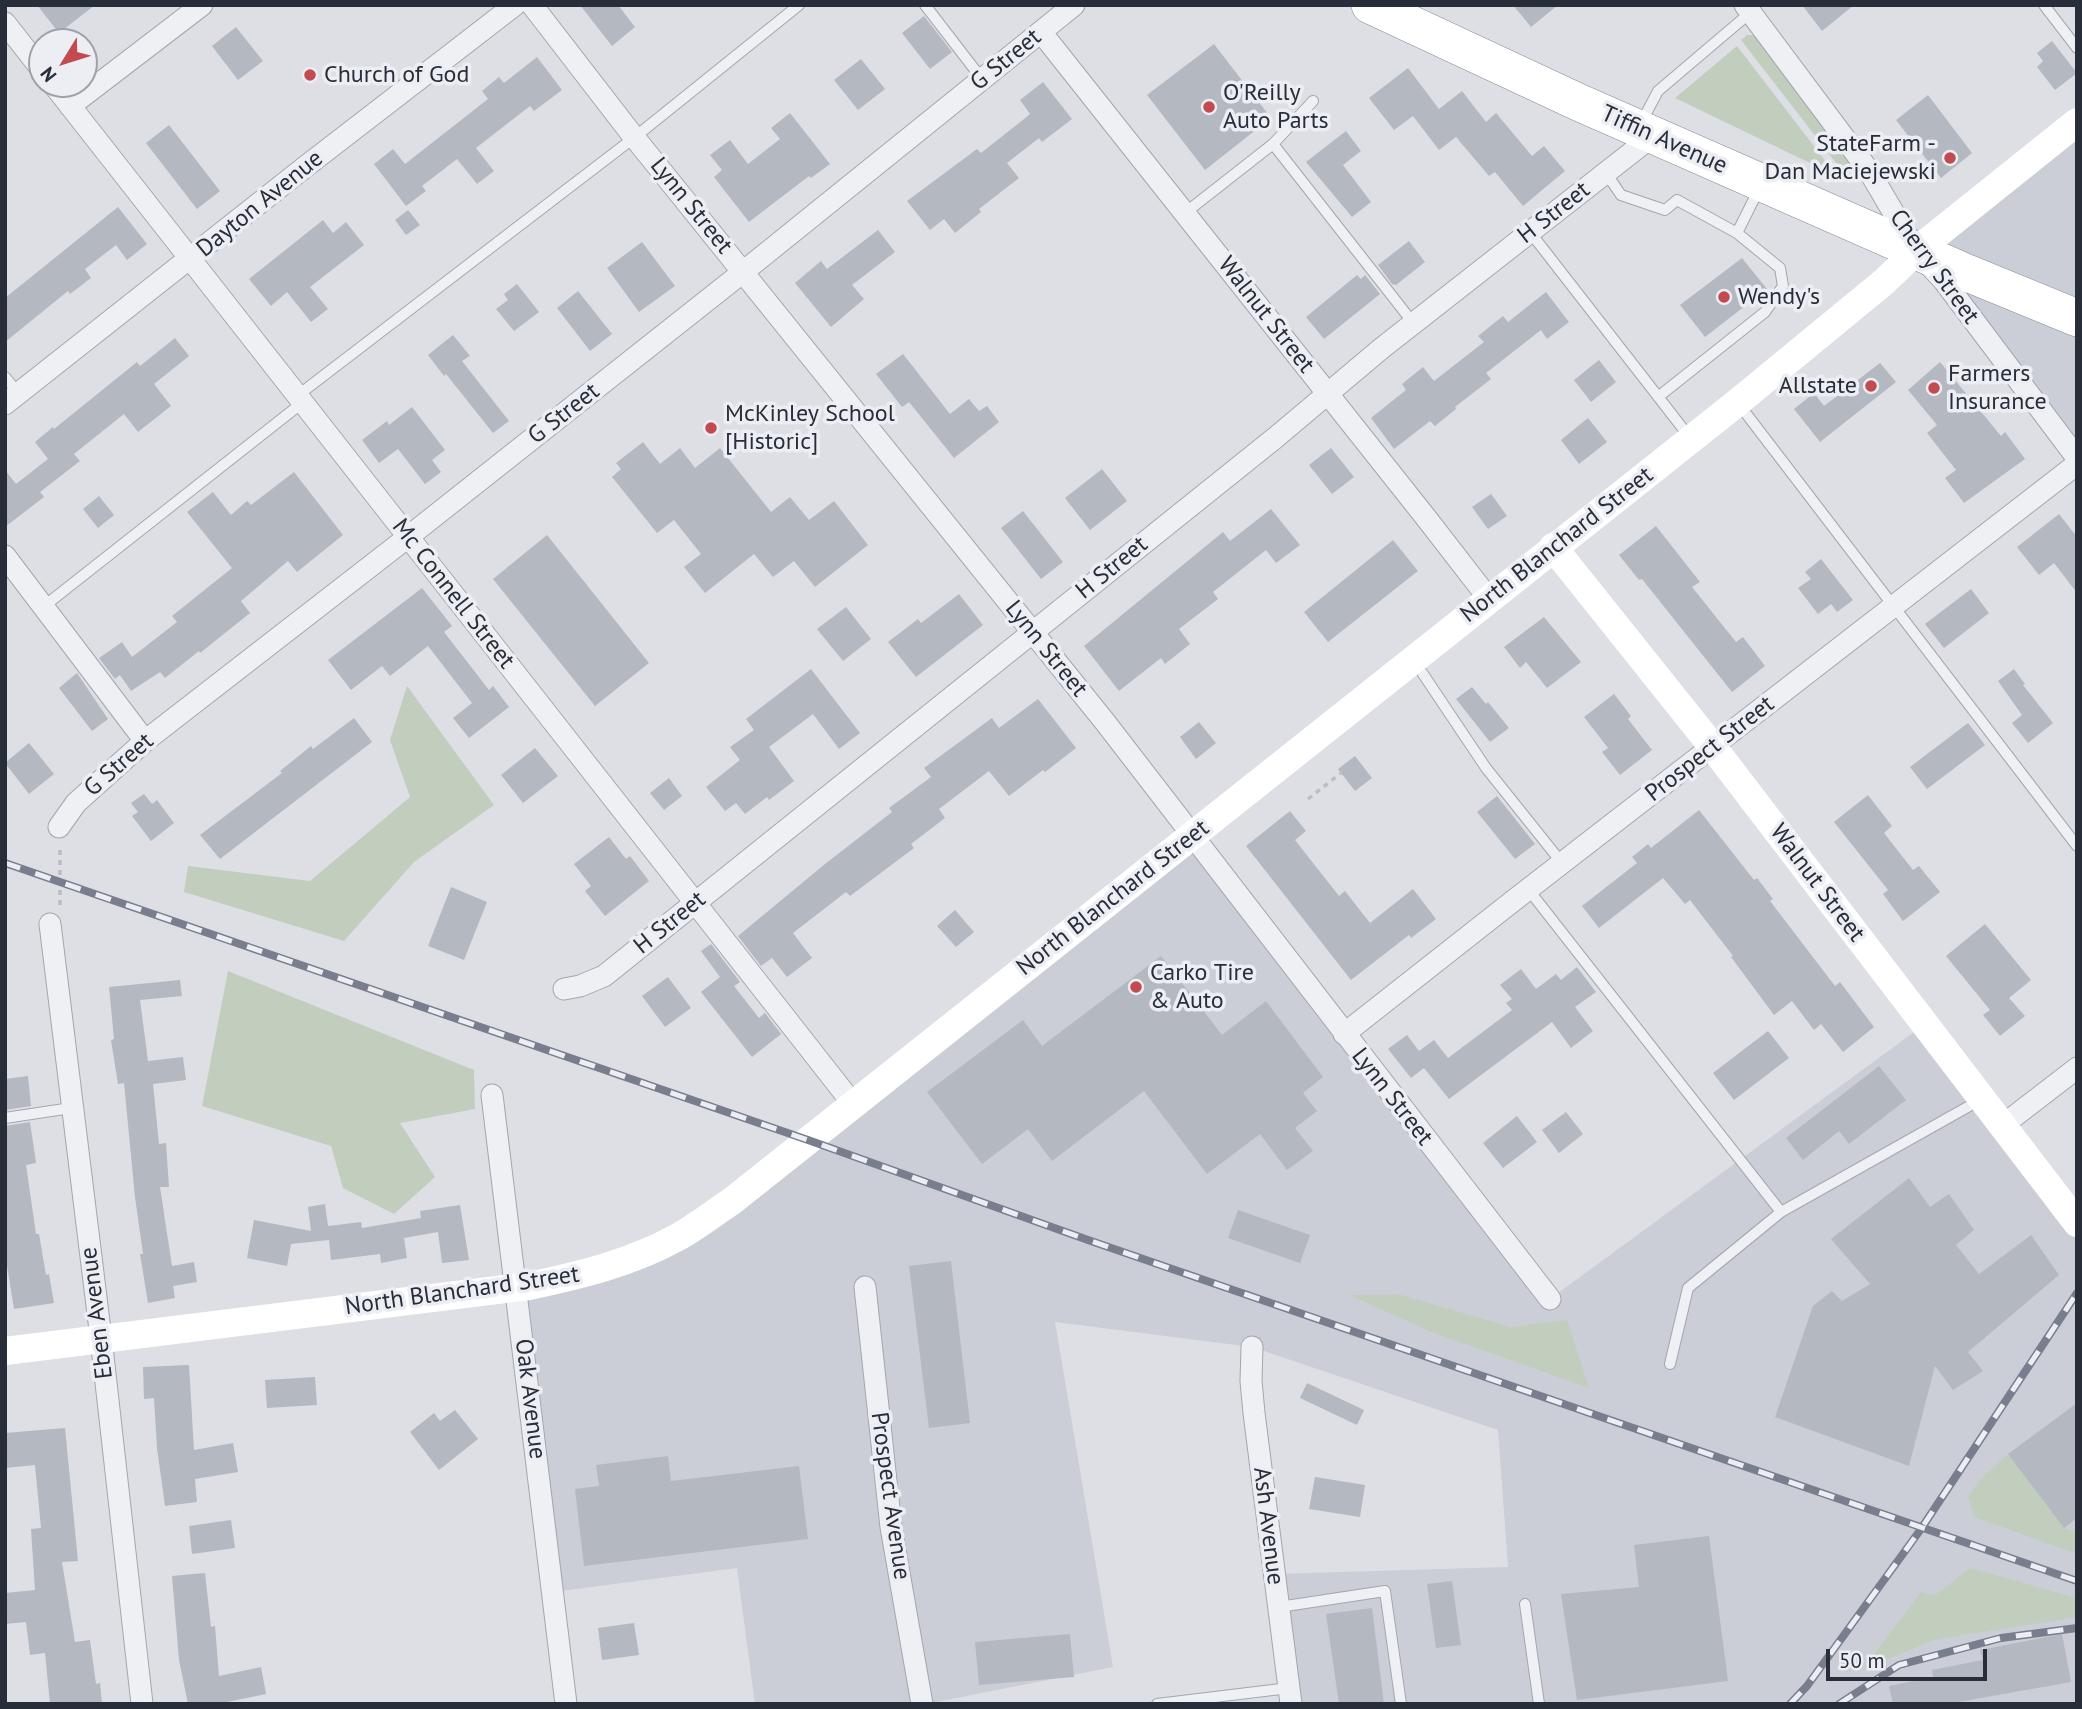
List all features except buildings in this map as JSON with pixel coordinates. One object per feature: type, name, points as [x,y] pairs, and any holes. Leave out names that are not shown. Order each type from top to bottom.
[{"type":"highway","name":"Tiffin Avenue","points":[[1370,5],[1410,19],[1646,132],[1916,251],[2077,318]]},
{"type":"street","points":[[70,106],[202,5]]},
{"type":"street","name":"Dayton Avenue","points":[[12,399],[305,167],[516,5]]},
{"type":"street","name":"Lynn Street","points":[[532,5],[635,138],[1192,835],[1550,1299]]},
{"type":"street","name":"G Street","points":[[59,827],[76,803],[145,741],[743,272],[1074,5]]},
{"type":"street","name":"Cherry Street","points":[[1748,9],[1869,171],[1916,251],[1944,281],[2077,458]]},
{"type":"street","points":[[5,23],[28,52]]},
{"type":"street","name":"Walnut Street","points":[[1041,32],[1489,599]]},
{"type":"street","name":"Mc Connell Street","points":[[64,98],[853,1104]]},
{"type":"street","name":"North Blanchard Street","points":[[5,1351],[516,1288],[591,1273],[636,1257],[679,1236],[732,1201],[1738,402],[1885,281],[1916,251],[2077,122]]},
{"type":"street","name":"H Street","points":[[564,989],[604,976],[1414,324],[1606,173],[1646,132]]},
{"type":"street","name":"Prospect Street","points":[[1344,1034],[2077,464]]},
{"type":"street","name":"Walnut Street","points":[[1553,547],[1712,746],[2077,1223]]},
{"type":"street","points":[[5,556],[145,741]]},
{"type":"street","name":"Eben Avenue","points":[[50,923],[142,1704]]},
{"type":"street","points":[[2003,1125],[2077,1068]]},
{"type":"street","name":"Oak Avenue","points":[[492,1095],[566,1704]]},
{"type":"street","name":"Prospect Avenue","points":[[865,1287],[891,1527],[922,1704]]},
{"type":"street","name":"Ash Avenue","points":[[1252,1347],[1254,1413],[1290,1696]]},
{"type":"lane","points":[[44,607],[300,399],[635,138],[799,5]]},
{"type":"lane","points":[[925,5],[982,79]]},
{"type":"lane","points":[[2044,5],[2077,48]]},
{"type":"lane","points":[[1646,132],[1658,91],[1748,9]]},
{"type":"lane","points":[[1185,214],[1273,144],[1312,101]]},
{"type":"lane","points":[[1273,144],[1414,324]]},
{"type":"lane","points":[[1606,173],[1620,195],[1665,210],[1677,200],[1737,233],[1780,268],[1783,286],[1765,312],[1658,397]]},
{"type":"lane","points":[[1737,233],[1762,183]]},
{"type":"lane","points":[[1530,232],[1691,439]]},
{"type":"lane","points":[[5,377],[12,399]]},
{"type":"lane","points":[[1738,402],[2077,846]]},
{"type":"lane","points":[[1413,660],[1486,768],[1562,863]]},
{"type":"lane","points":[[1528,889],[1781,1213]]},
{"type":"lane","points":[[1670,1364],[1688,1288],[1781,1213],[1982,1098]]},
{"type":"lane","points":[[5,1118],[71,1108]]},
{"type":"lane","points":[[1279,1607],[1385,1591],[1401,1704]]},
{"type":"lane","points":[[1525,1604],[1539,1704]]},
{"type":"lane","points":[[1157,1704],[1290,1696]]},
{"type":"path","points":[[1308,799],[1341,773]]},
{"type":"path","points":[[50,923],[60,914],[59,827]]},
{"type":"shaded area","points":[[2077,122],[2077,458],[1916,251]]},
{"type":"shaded area","points":[[1192,836],[1550,1299],[1925,1024],[2077,1223],[2077,1704],[1291,1704],[1274,1574],[1508,1567],[1498,1430],[1252,1347],[1055,1322],[1113,1667],[926,1704],[755,1704],[737,1568],[553,1592],[516,1288],[636,1257]]},
{"type":"green space","points":[[1747,35],[1755,35],[1858,175],[1857,180],[1850,181],[1741,40]]},
{"type":"green space","points":[[1737,46],[1837,176],[1675,98]]},
{"type":"green space","points":[[407,686],[494,805],[414,862],[344,941],[184,892],[188,866],[310,881],[410,797],[390,740]]},
{"type":"green space","points":[[228,971],[474,1070],[475,1109],[400,1123],[435,1177],[394,1214],[343,1188],[331,1146],[202,1106]]},
{"type":"green space","points":[[1398,1294],[1510,1327],[1567,1320],[1589,1388],[1434,1333],[1349,1295]]},
{"type":"green space","points":[[2008,1454],[2064,1528],[2077,1532],[2077,1554],[1974,1517],[1968,1496],[1980,1480]]},
{"type":"green space","points":[[1970,1568],[2077,1598],[2077,1617],[1934,1640],[1863,1669],[1921,1592],[1934,1596]]},
{"type":"railway","points":[[5,863],[2077,1581]]},
{"type":"railway","points":[[1790,1704],[1807,1686],[1921,1529],[2077,1293]]},
{"type":"railway","points":[[1839,1704],[1899,1665],[2001,1638],[2077,1628]]},
{"type":"place","name":"Church of God","points":[[310,75]]},
{"type":"place","name":"O'Reilly Auto Parts","points":[[1209,107]]},
{"type":"place","name":"StateFarm - Dan Maciejewski","points":[[1950,158]]},
{"type":"place","name":"Wendy's","points":[[1724,297]]},
{"type":"place","name":"Allstate","points":[[1871,386]]},
{"type":"place","name":"Farmers Insurance","points":[[1934,388]]},
{"type":"place","name":"McKinley School [Historic]","points":[[711,428]]},
{"type":"place","name":"Carko Tire & Auto","points":[[1136,987]]}]
